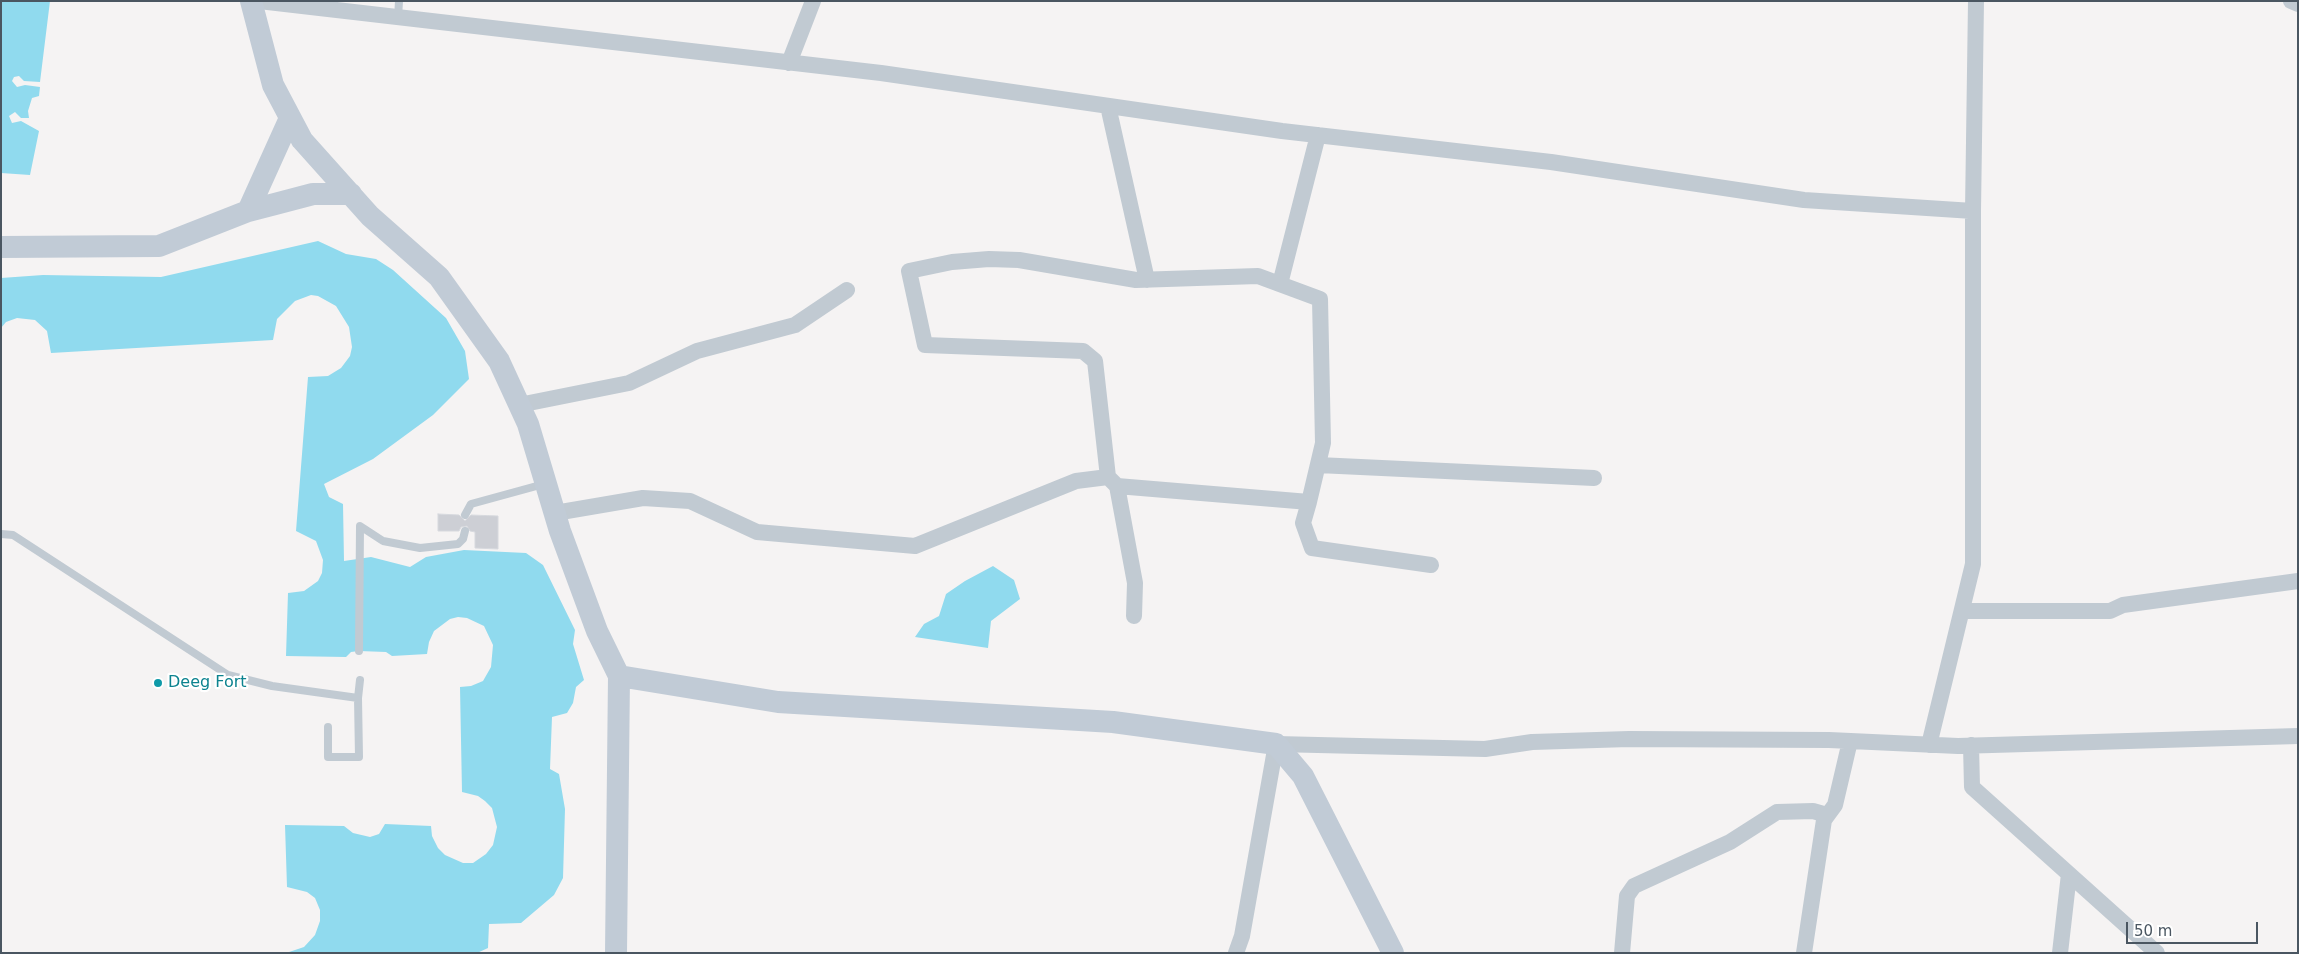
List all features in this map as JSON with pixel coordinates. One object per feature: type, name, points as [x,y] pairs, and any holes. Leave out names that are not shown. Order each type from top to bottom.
[{"type":"main road","points":[[251,1],[273,85],[302,140],[370,216],[439,277],[499,361],[528,424],[555,513],[597,631],[619,676],[616,953]]},
{"type":"main road","points":[[248,211],[290,118]]},
{"type":"main road","points":[[1,248],[159,246],[248,211],[313,194],[350,194]]},
{"type":"main road","points":[[619,676],[778,702],[1113,722],[1276,744],[1303,776],[1393,953]]},
{"type":"street","points":[[259,1],[881,73],[1318,135],[1551,162],[1804,200],[1973,211]]},
{"type":"street","points":[[789,62],[813,1]]},
{"type":"street","points":[[1929,745],[1973,564],[1973,211],[1976,1]]},
{"type":"street","points":[[2291,1],[2298,4]]},
{"type":"street","points":[[1108,106],[1147,280]]},
{"type":"street","points":[[1280,284],[1318,135]]},
{"type":"street","points":[[1134,616],[1135,583],[1113,482],[1095,361],[1083,352],[925,346],[909,271],[952,262],[989,259],[1019,260],[1136,280],[1258,276],[1320,299],[1323,443],[1303,524],[1312,548],[1431,565]]},
{"type":"street","points":[[519,405],[629,382],[696,351],[795,325],[847,290]]},
{"type":"street","points":[[1318,465],[1594,478]]},
{"type":"street","points":[[555,513],[642,498],[690,501],[756,532],[915,546],[1076,481],[1113,482],[1309,502]]},
{"type":"street","points":[[1962,611],[2110,610],[2123,605],[2298,581]]},
{"type":"street","points":[[1236,953],[1242,936],[1276,744],[1485,749],[1532,742],[1629,739],[1850,741],[1971,745],[2298,736]]},
{"type":"street","points":[[1804,953],[1824,820],[1836,805],[1850,741]]},
{"type":"street","points":[[1971,745],[1972,787],[2157,953]]},
{"type":"street","points":[[1622,953],[1626,896],[1634,886],[1730,842],[1777,812],[1812,811],[1828,815]]},
{"type":"street","points":[[2060,953],[2069,874]]},
{"type":"lane","points":[[398,18],[399,1]]},
{"type":"lane","points":[[465,515],[471,504],[546,483]]},
{"type":"lane","points":[[359,648],[360,526],[383,541],[420,548],[458,544],[463,540],[465,531]]},
{"type":"lane","points":[[1,534],[13,535],[228,675],[272,686],[358,698]]},
{"type":"lane","points":[[328,727],[328,757],[359,757],[358,698],[360,680]]},
{"type":"water","points":[[1,1],[50,1],[40,82],[24,81],[19,76],[14,77],[12,81],[17,87],[25,85],[40,87],[39,96],[32,98],[28,111],[29,118],[21,118],[15,112],[9,116],[12,123],[21,121],[39,131],[30,175],[1,173]]},
{"type":"water","points":[[318,241],[346,254],[376,259],[393,270],[446,318],[465,351],[469,379],[433,415],[373,459],[324,484],[329,497],[343,504],[344,561],[371,557],[410,567],[426,557],[464,550],[526,553],[543,565],[575,630],[573,644],[584,680],[576,687],[573,703],[567,713],[552,717],[550,769],[559,774],[565,809],[563,878],[554,895],[521,923],[489,924],[488,948],[477,953],[286,953],[304,947],[315,935],[320,921],[320,910],[315,898],[307,892],[287,887],[285,825],[344,826],[353,833],[370,837],[379,834],[385,824],[431,826],[432,836],[438,848],[445,855],[463,863],[473,863],[486,854],[493,845],[497,827],[492,808],[485,801],[478,796],[462,792],[460,687],[471,686],[483,681],[491,667],[493,645],[484,626],[467,618],[458,617],[450,619],[434,631],[429,642],[427,654],[392,656],[386,652],[359,651],[351,652],[346,657],[286,656],[288,593],[304,591],[318,581],[322,573],[323,560],[316,541],[296,531],[308,377],[328,376],[341,368],[350,356],[352,347],[349,327],[336,306],[318,296],[311,295],[295,301],[277,319],[273,340],[51,353],[47,331],[35,320],[17,318],[6,322],[1,328],[1,278],[43,275],[161,277]]},
{"type":"water","points":[[993,566],[1014,580],[1020,599],[991,621],[988,648],[915,637],[924,624],[939,616],[946,594]]},
{"type":"building","points":[[438,514],[459,515],[465,521],[471,515],[498,516],[498,549],[475,548],[475,532],[470,531],[467,526],[461,527],[459,531],[438,531]]},
{"type":"place","name":"Deeg Fort","points":[[158,683]]}]
